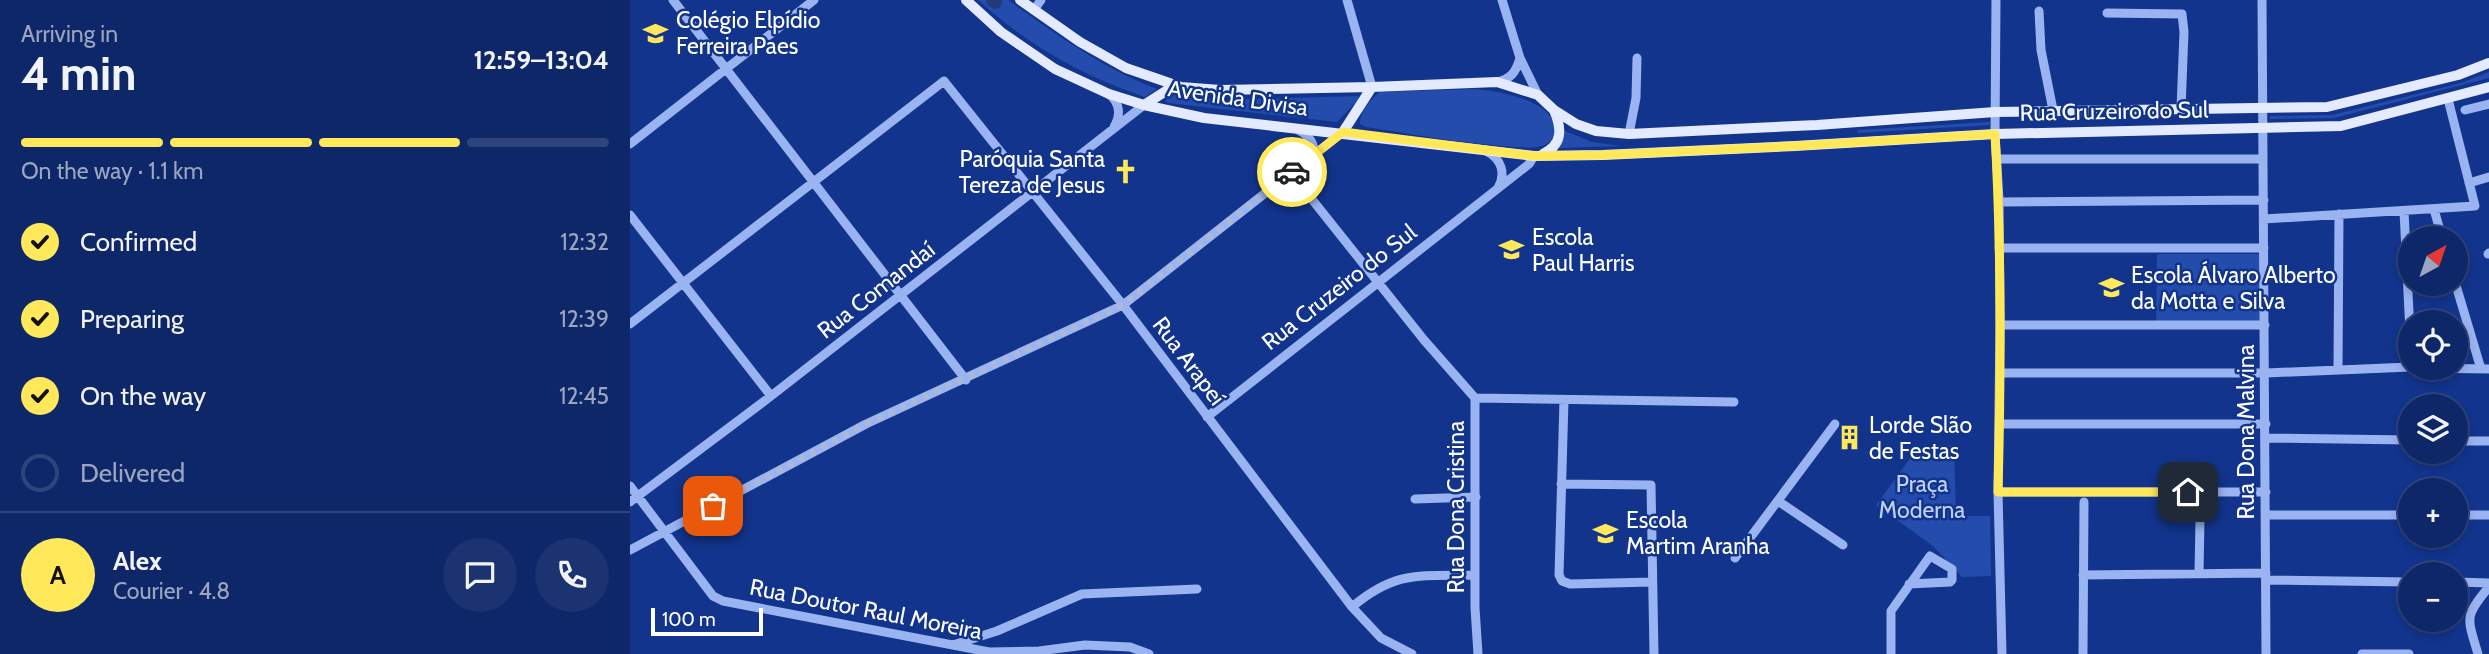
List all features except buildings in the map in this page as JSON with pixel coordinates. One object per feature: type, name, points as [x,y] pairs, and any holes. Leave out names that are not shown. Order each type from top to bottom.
[{"type":"main road","name":"Avenida Divisa","points":[[966,0],[998,35],[1055,69],[1109,94],[1144,106],[1204,118],[1534,156]]},
{"type":"main road","name":"Avenida Divisa","points":[[1020,0],[1080,42],[1126,68],[1181,87],[1220,90],[1497,82],[1538,95],[1554,110]]},
{"type":"main road","name":"Rua Cruzeiro do Sul","points":[[1554,110],[1576,124],[1596,131],[1629,134],[1817,125],[1995,112],[2327,107],[2458,75],[2489,63]]},
{"type":"main road","points":[[1144,106],[1169,89],[1181,87]]},
{"type":"main road","points":[[1343,132],[1373,87]]},
{"type":"main road","name":"Rua Cruzeiro do Sul","points":[[1534,156],[1795,146],[1995,134],[2341,126],[2489,87]]},
{"type":"main road","points":[[1534,156],[1550,151],[1560,136],[1561,129],[1554,110]]},
{"type":"street","points":[[673,0],[966,380]]},
{"type":"street","points":[[630,144],[814,0]]},
{"type":"street","points":[[1034,10],[1041,0]]},
{"type":"street","points":[[1347,0],[1373,87]]},
{"type":"street","points":[[1502,0],[1520,58],[1538,95]]},
{"type":"street","points":[[1996,0],[1995,134],[1999,202],[2000,325],[1998,492],[2002,654]]},
{"type":"street","name":"Rua Dona Malvina","points":[[2262,0],[2266,654]]},
{"type":"street","points":[[2039,11],[2041,50],[2053,110]]},
{"type":"street","points":[[2107,13],[2182,14],[2184,32],[2181,108]]},
{"type":"street","points":[[1497,82],[1509,78],[1520,58]]},
{"type":"street","points":[[1629,134],[1635,106],[1637,58]]},
{"type":"street","name":"Rua Arapeí","points":[[812,181],[944,81],[1123,305],[1352,607],[1381,638],[1412,654]]},
{"type":"street","points":[[1109,94],[1119,108],[1119,116],[1111,131]]},
{"type":"street","points":[[2264,219],[2474,206],[2448,99]]},
{"type":"street","points":[[2465,110],[2489,104]]},
{"type":"street","name":"Rua Comandaí","points":[[634,499],[1144,106]]},
{"type":"street","points":[[1297,129],[1310,139],[1314,151],[1311,158]]},
{"type":"street","points":[[630,550],[866,424],[1123,305],[1343,132]]},
{"type":"street","points":[[1486,151],[1493,154],[1502,168],[1503,176],[1497,190]]},
{"type":"street","name":"Rua Cruzeiro do Sul","points":[[1208,417],[1497,190],[1529,164],[1534,156]]},
{"type":"street","points":[[1997,159],[2262,159]]},
{"type":"street","name":"Rua Dona Cristina","points":[[1291,173],[1475,398],[1478,654]]},
{"type":"street","points":[[2469,183],[2489,177]]},
{"type":"street","points":[[630,324],[812,181]]},
{"type":"street","points":[[1999,202],[2264,200]]},
{"type":"street","points":[[2434,209],[2439,226]]},
{"type":"street","points":[[2404,211],[2409,310]]},
{"type":"street","points":[[2338,369],[2339,214]]},
{"type":"street","points":[[630,215],[771,396]]},
{"type":"street","points":[[1999,248],[2264,248]]},
{"type":"street","points":[[2460,296],[2485,369]]},
{"type":"street","points":[[2000,325],[2265,325]]},
{"type":"street","points":[[2000,373],[2266,373],[2398,367]]},
{"type":"street","points":[[1475,398],[1734,402]]},
{"type":"street","points":[[1564,400],[1559,575],[1562,582],[1652,582]]},
{"type":"street","points":[[1735,558],[1835,424]]},
{"type":"street","points":[[2000,424],[2266,424]]},
{"type":"street","points":[[2266,438],[2398,440]]},
{"type":"street","points":[[2468,441],[2489,441]]},
{"type":"street","points":[[1561,484],[1651,485],[1654,654]]},
{"type":"street","name":"Rua Doutor Raul Moreira","points":[[630,486],[634,499],[665,532],[713,596],[723,601],[989,652],[1084,645],[1130,647],[1149,654]]},
{"type":"street","points":[[1998,492],[2266,492]]},
{"type":"street","points":[[1415,499],[1476,497]]},
{"type":"street","points":[[1778,501],[1843,545]]},
{"type":"street","points":[[2083,654],[2084,502]]},
{"type":"street","points":[[2266,515],[2398,515]]},
{"type":"street","points":[[2468,515],[2489,515]]},
{"type":"street","points":[[2199,573],[2200,519]]},
{"type":"street","points":[[1891,654],[1891,611],[1909,584],[1930,556],[1952,569],[1950,582],[1909,584]]},
{"type":"street","points":[[2083,575],[2199,573],[2398,582]]},
{"type":"street","points":[[1352,607],[1371,591],[1406,576],[1475,575]]},
{"type":"street","points":[[2468,583],[2489,585]]},
{"type":"street","points":[[2478,654],[2469,625],[2471,609],[2489,585]]},
{"type":"street","points":[[952,646],[998,631],[1083,594],[1197,589]]},
{"type":"street","points":[[2362,654],[2409,654]]},
{"type":"green space","points":[[978,0],[987,0],[994,6],[998,0],[1008,0],[1098,61],[1157,89],[1145,97],[1077,69],[1036,45]]},
{"type":"green space","points":[[2489,72],[2489,78],[2334,118],[2270,119],[2270,116],[2332,115],[2461,83]]},
{"type":"green space","points":[[1475,89],[1510,95],[1536,105],[1553,120],[1555,131],[1552,138],[1542,146],[1518,147],[1435,138],[1360,124],[1364,110],[1380,92]]},
{"type":"green space","points":[[1171,94],[1219,100],[1358,96],[1358,100],[1337,122],[1165,101]]},
{"type":"green space","points":[[1990,122],[1990,125],[1858,133],[1857,130]]},
{"type":"green space","points":[[1565,131],[1592,142],[1622,146],[1559,148]]},
{"type":"green space","points":[[2157,254],[2259,254],[2259,323],[2156,322]]},
{"type":"green space","name":"Praça Moderna","points":[[1954,445],[1956,516],[1990,516],[1991,576],[1962,577],[1933,546],[1876,505],[1919,446]]},
{"type":"way so far","points":[[713,506],[866,424],[1123,305],[1292,172]]},
{"type":"place","name":"Colégio Elpídio Ferreira Paes","points":[[656,33]]},
{"type":"place","name":"Paróquia Santa Tereza de Jesus","points":[[1125,172]]},
{"type":"place","name":"Escola Paul Harris","points":[[1512,250]]},
{"type":"place","name":"Escola Álvaro Alberto da Motta e Silva","points":[[2111,288]]},
{"type":"place","name":"Lorde Slão de Festas","points":[[1849,438]]},
{"type":"place","name":"Escola Martim Aranha","points":[[1606,533]]},
{"type":"route","points":[[1292,172],[1343,132],[1534,156],[1795,146],[1995,134],[2000,268],[1998,492],[2188,492]]}]
